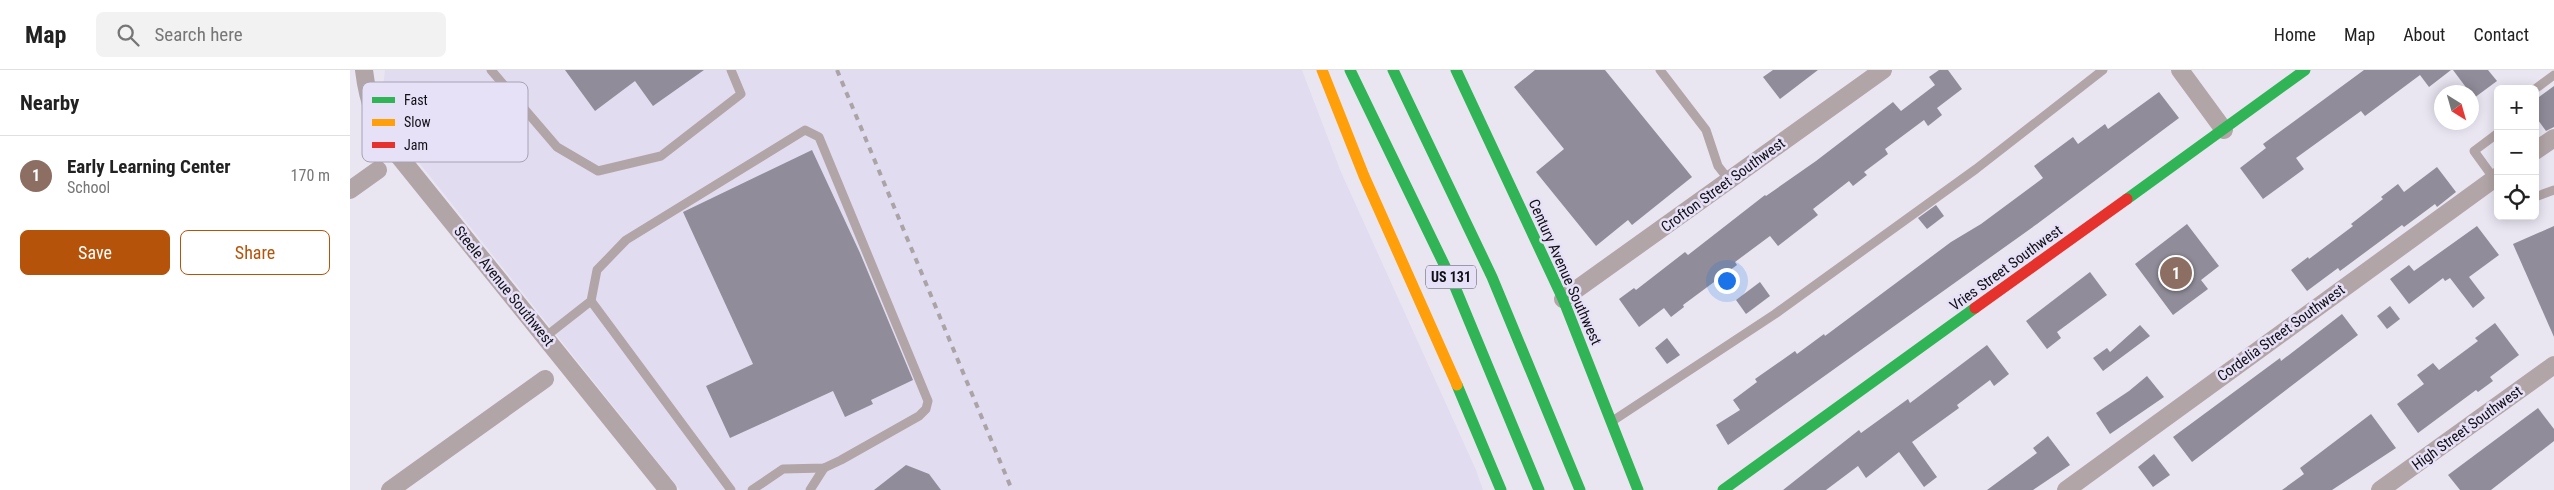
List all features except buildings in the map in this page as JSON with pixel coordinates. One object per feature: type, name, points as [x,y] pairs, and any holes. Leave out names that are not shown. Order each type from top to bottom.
[{"type":"main road","points":[[1322,70],[1352,149],[1461,392],[1501,490]]},
{"type":"main road","name":"US 131","points":[[1350,70],[1452,279],[1539,490]]},
{"type":"main road","name":"US 131","points":[[1392,70],[1492,278],[1580,490]]},
{"type":"main road","name":"Vries Street Southwest","points":[[1724,490],[2305,70]]},
{"type":"main road","name":"Century Avenue Southwest","points":[[1461,72],[1563,299],[1638,490]]},
{"type":"street","name":"Crofton Street Southwest","points":[[1563,299],[1883,70]]},
{"type":"street","points":[[2180,70],[2224,130]]},
{"type":"street","points":[[2539,148],[2554,138]]},
{"type":"street","name":"Steele Avenue Southwest","points":[[406,162],[668,490]]},
{"type":"street","points":[[350,190],[378,170]]},
{"type":"street","name":"Cordelia Street Southwest","points":[[2066,490],[2494,181]]},
{"type":"street","name":"High Street Southwest","points":[[2380,490],[2554,365]]},
{"type":"street","points":[[390,490],[545,379]]},
{"type":"lane","points":[[491,70],[501,82]]},
{"type":"lane","points":[[528,113],[557,147],[598,171],[661,156],[741,94],[731,70]]},
{"type":"lane","points":[[1660,70],[1706,130],[1718,166],[1729,180]]},
{"type":"lane","points":[[1612,422],[1791,302],[1976,169],[2103,70]]},
{"type":"lane","points":[[2539,86],[2554,75]]},
{"type":"lane","points":[[2539,91],[2554,80]]},
{"type":"lane","points":[[545,337],[591,301],[597,270],[626,240],[805,130],[819,137],[928,401],[926,409],[919,416],[824,468],[783,469],[752,490]]},
{"type":"lane","points":[[2494,136],[2474,150],[2494,177]]},
{"type":"lane","points":[[2539,196],[2554,190]]},
{"type":"lane","points":[[591,301],[732,490]]},
{"type":"lane","points":[[810,490],[824,468]]},
{"type":"shaded area","points":[[385,70],[1302,70],[1341,172],[1476,470],[1483,490],[680,490],[418,162],[528,162],[528,82],[383,82]]},
{"type":"railway","points":[[837,70],[1012,490]]},
{"type":"traffic: fast","points":[[1350,70],[1455,287],[1539,490]]},
{"type":"traffic: fast","points":[[1393,70],[1492,277],[1580,490]]},
{"type":"traffic: fast","points":[[1456,70],[1563,299],[1638,490]]},
{"type":"traffic: fast","points":[[2127,199],[2305,70]]},
{"type":"traffic: fast","points":[[1723,490],[1975,308]]},
{"type":"traffic: fast","points":[[1457,385],[1501,490]]},
{"type":"traffic: slow","points":[[1322,70],[1364,176],[1457,385]]},
{"type":"traffic: jam","points":[[1975,308],[2127,199]]},
{"type":"place","name":"Early Learning Center","points":[[2176,273]]}]
